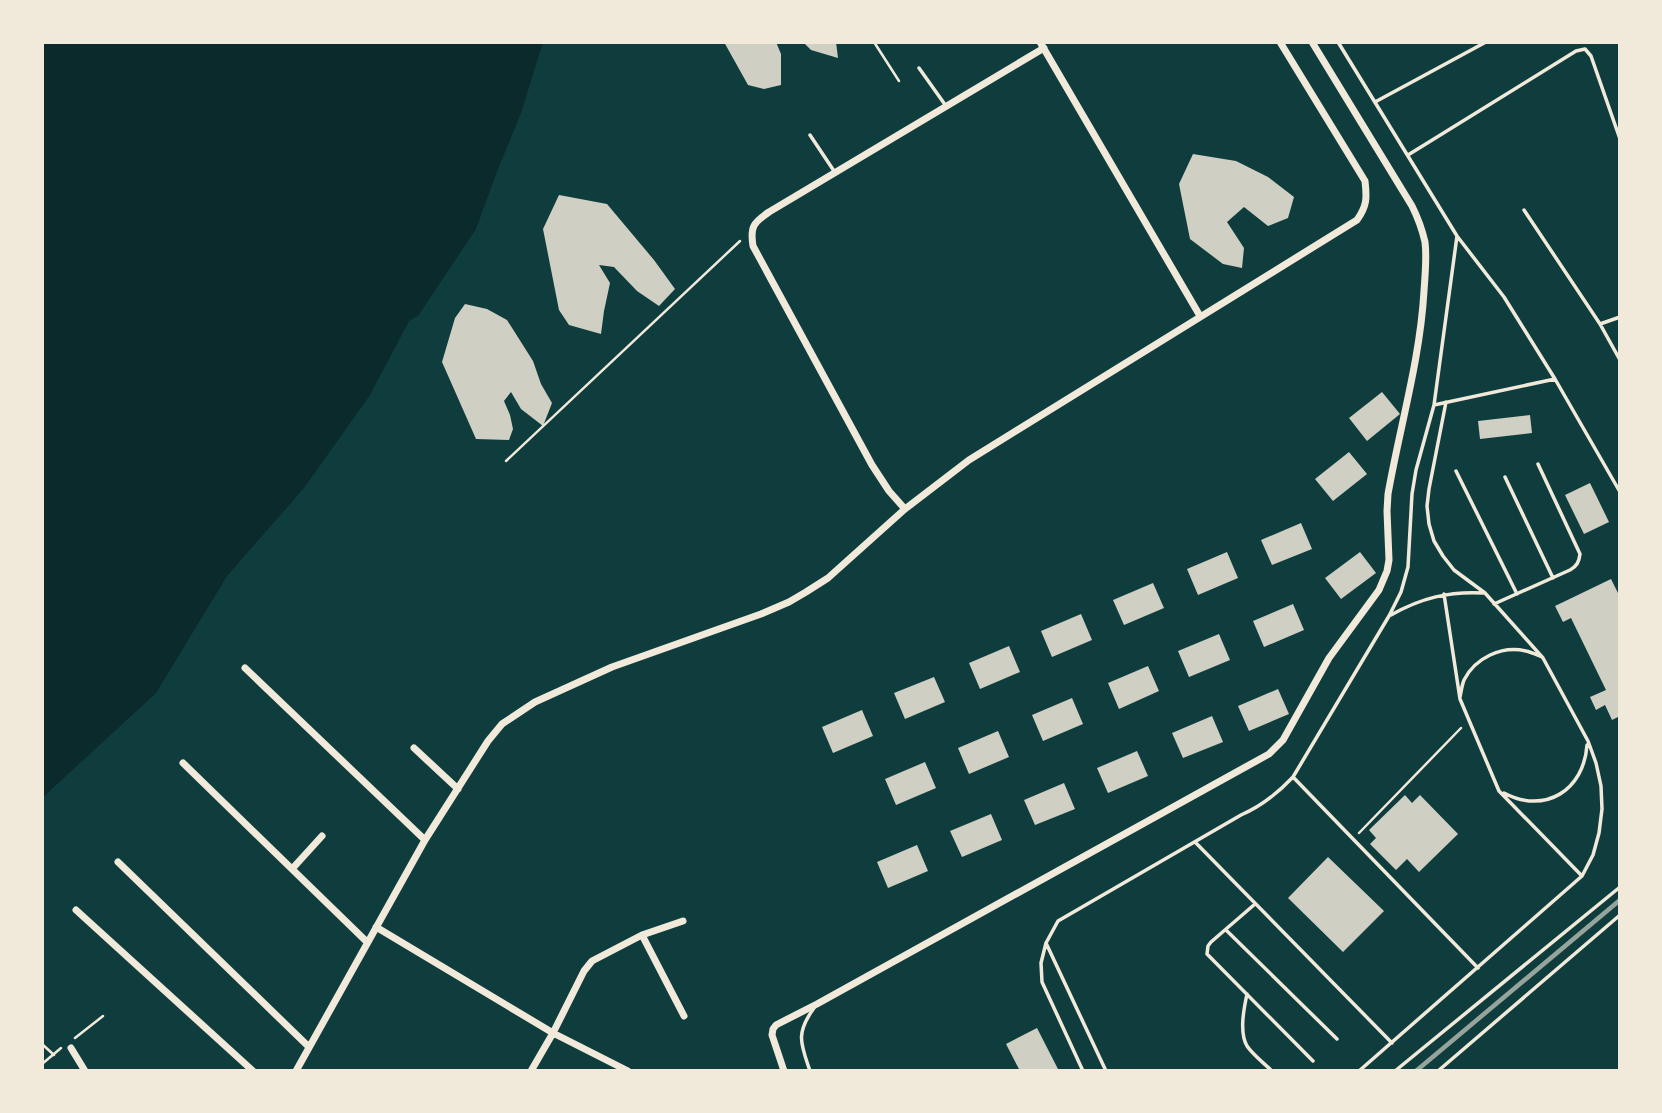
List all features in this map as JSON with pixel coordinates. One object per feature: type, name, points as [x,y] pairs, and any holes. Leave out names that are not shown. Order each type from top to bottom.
[{"type":"street","points":[[296,1071],[425,840],[488,741],[502,724],[535,702],[612,667],[789,602],[828,578],[905,509],[969,460],[1357,220],[1365,209],[1365,181],[1280,42]]},
{"type":"street","points":[[784,1071],[773,1042],[772,1029],[776,1025],[1269,754],[1283,740],[1329,658],[1379,590],[1389,560],[1388,494],[1419,340],[1425,245],[1421,225],[1412,206],[1312,42]]},
{"type":"street","points":[[905,509],[872,465],[753,246],[750,232],[757,220],[769,212],[1042,45],[1200,316]]},
{"type":"street","points":[[245,668],[425,840]]},
{"type":"street","points":[[414,748],[458,789]]},
{"type":"street","points":[[183,763],[368,942]]},
{"type":"street","points":[[292,869],[322,836]]},
{"type":"street","points":[[118,862],[309,1047]]},
{"type":"street","points":[[76,910],[253,1071]]},
{"type":"street","points":[[531,1071],[584,971],[592,961],[642,935],[683,921]]},
{"type":"street","points":[[376,927],[553,1033],[628,1071]]},
{"type":"street","points":[[642,935],[684,1016]]},
{"type":"street","points":[[71,1048],[85,1071]]},
{"type":"lane","points":[[1339,42],[1457,236],[1504,296],[1620,492]]},
{"type":"lane","points":[[1375,102],[1486,42]]},
{"type":"lane","points":[[1408,155],[1576,51],[1585,49],[1591,56],[1620,139]]},
{"type":"lane","points":[[919,68],[946,106]]},
{"type":"lane","points":[[810,135],[835,173]]},
{"type":"lane","points":[[1524,210],[1600,324],[1620,360]]},
{"type":"lane","points":[[1083,1071],[1042,982],[1041,962],[1046,943],[1058,920],[1270,800],[1293,777],[1401,592],[1408,567],[1412,494],[1434,405],[1457,236]]},
{"type":"lane","points":[[1600,324],[1620,317]]},
{"type":"lane","points":[[1434,405],[1555,379]]},
{"type":"lane","points":[[1359,1071],[1582,876],[1599,833],[1602,809],[1596,763],[1588,741],[1544,658],[1485,593],[1454,570],[1434,541],[1427,506],[1446,402]]},
{"type":"lane","points":[[1494,604],[1553,578],[1576,566],[1579,561],[1580,554],[1538,464]]},
{"type":"lane","points":[[1456,471],[1517,594]]},
{"type":"lane","points":[[1505,477],[1553,578]]},
{"type":"lane","points":[[1389,616],[1406,606],[1444,594],[1485,593]]},
{"type":"lane","points":[[1444,594],[1460,699],[1499,791],[1582,876]]},
{"type":"lane","points":[[1460,699],[1464,681],[1475,665],[1490,654],[1508,649],[1526,651],[1544,658]]},
{"type":"lane","points":[[1499,791],[1524,801],[1551,799],[1567,790],[1579,776],[1586,760],[1588,741]]},
{"type":"lane","points":[[1293,777],[1478,968]]},
{"type":"lane","points":[[1195,842],[1392,1043]]},
{"type":"lane","points":[[1395,1071],[1620,887]]},
{"type":"lane","points":[[1255,904],[1208,946],[1208,954],[1312,1061]]},
{"type":"lane","points":[[1438,1071],[1620,915]]},
{"type":"lane","points":[[1226,930],[1337,1039]]},
{"type":"lane","points":[[1046,943],[1106,1071]]},
{"type":"lane","points":[[1247,994],[1243,1011],[1246,1045],[1272,1071]]},
{"type":"lane","points":[[810,1071],[800,1043],[808,1016],[817,1004]]},
{"type":"path","points":[[874,42],[898,81]]},
{"type":"path","points":[[506,461],[750,232]]},
{"type":"path","points":[[1353,839],[1469,720]]},
{"type":"path","points":[[42,1044],[54,1055]]},
{"type":"water","points":[[42,42],[543,42],[521,113],[476,229],[418,316],[409,321],[370,395],[304,488],[227,576],[156,693],[42,798]]},
{"type":"building","points":[[724,42],[776,42],[781,54],[781,85],[764,89],[748,85]]},
{"type":"building","points":[[803,42],[836,42],[838,58],[811,50]]},
{"type":"building","points":[[1193,154],[1236,161],[1268,177],[1294,197],[1288,218],[1268,226],[1244,207],[1227,222],[1244,248],[1242,268],[1223,264],[1190,239],[1179,184]]},
{"type":"building","points":[[559,195],[607,204],[675,289],[659,306],[637,291],[614,267],[599,265],[610,283],[601,334],[569,325],[559,310],[543,229]]},
{"type":"building","points":[[465,304],[487,309],[507,320],[533,361],[541,384],[552,403],[543,426],[521,409],[511,392],[504,401],[513,429],[509,440],[476,439],[442,362],[455,318]]},
{"type":"building","points":[[1382,392],[1400,414],[1367,441],[1349,418]]},
{"type":"building","points":[[1530,415],[1532,433],[1480,439],[1478,421]]},
{"type":"building","points":[[1349,452],[1367,474],[1333,501],[1315,479]]},
{"type":"building","points":[[1590,483],[1609,522],[1584,534],[1565,495]]},
{"type":"building","points":[[1301,523],[1312,549],[1272,565],[1261,540]]},
{"type":"building","points":[[1227,552],[1238,578],[1198,595],[1187,569]]},
{"type":"building","points":[[1360,552],[1376,573],[1341,599],[1325,578]]},
{"type":"building","points":[[1611,579],[1620,597],[1620,716],[1612,720],[1605,705],[1596,710],[1590,697],[1606,690],[1571,618],[1563,622],[1555,606]]},
{"type":"building","points":[[1153,583],[1164,608],[1124,625],[1113,600]]},
{"type":"building","points":[[1293,604],[1304,630],[1264,647],[1253,621]]},
{"type":"building","points":[[1081,614],[1092,640],[1052,657],[1041,631]]},
{"type":"building","points":[[1219,634],[1230,660],[1189,677],[1178,651]]},
{"type":"building","points":[[1009,646],[1020,672],[980,689],[969,663]]},
{"type":"building","points":[[1148,666],[1159,691],[1119,709],[1108,683]]},
{"type":"building","points":[[934,677],[945,702],[905,719],[894,693]]},
{"type":"building","points":[[1278,689],[1289,714],[1249,731],[1238,706]]},
{"type":"building","points":[[1072,698],[1083,724],[1043,741],[1032,715]]},
{"type":"building","points":[[862,710],[873,736],[833,753],[822,727]]},
{"type":"building","points":[[1212,716],[1223,742],[1183,758],[1172,733]]},
{"type":"building","points":[[998,731],[1009,757],[969,774],[958,748]]},
{"type":"building","points":[[1137,751],[1148,776],[1108,793],[1097,768]]},
{"type":"building","points":[[925,762],[936,788],[896,805],[885,779]]},
{"type":"building","points":[[1064,783],[1075,809],[1035,825],[1024,800]]},
{"type":"building","points":[[1405,795],[1412,803],[1420,795],[1458,834],[1419,872],[1407,859],[1396,870],[1370,844],[1376,838],[1369,830]]},
{"type":"building","points":[[991,814],[1002,840],[962,857],[950,831]]},
{"type":"building","points":[[917,845],[928,871],[888,888],[877,862]]},
{"type":"building","points":[[1328,857],[1384,911],[1343,952],[1288,898]]},
{"type":"building","points":[[1037,1028],[1059,1071],[1020,1071],[1006,1044]]},
{"type":"railway","points":[[1416,1071],[1620,900]]}]
